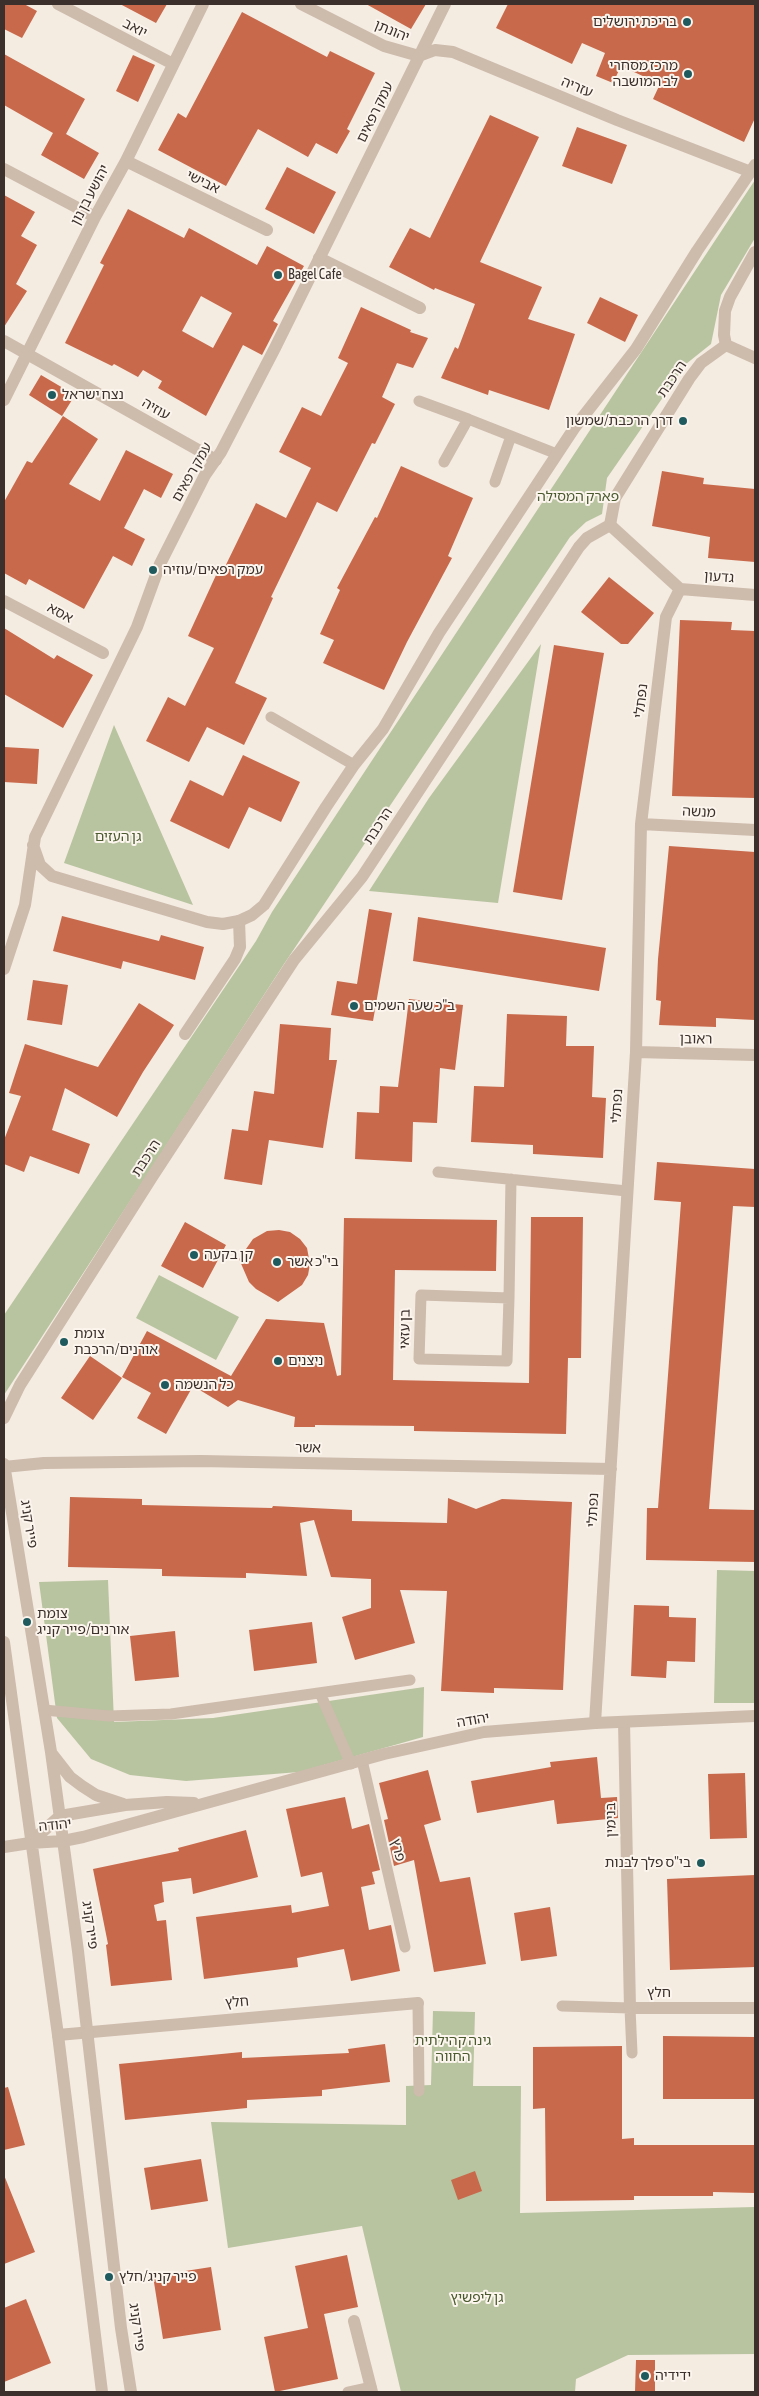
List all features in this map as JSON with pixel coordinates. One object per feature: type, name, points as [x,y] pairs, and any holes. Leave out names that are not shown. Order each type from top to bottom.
[{"type":"street","name":"יואב","points":[[58,4],[172,64]]},
{"type":"street","name":"יהושע בן נון","points":[[4,400],[95,218],[126,161],[202,4]]},
{"type":"street","name":"יהונתן","points":[[301,4],[384,46],[419,56]]},
{"type":"street","name":"עמק רפאים","points":[[4,969],[27,895],[33,845],[137,627],[160,564],[205,475],[216,460],[275,348],[445,4]]},
{"type":"street","name":"עזריה","points":[[419,56],[435,50],[453,52],[641,130],[753,168]]},
{"type":"street","name":"אבישי","points":[[126,161],[267,230]]},
{"type":"street","points":[[33,845],[43,869],[58,879],[207,922],[223,924],[239,921],[252,915],[264,906],[354,765],[383,729],[439,633],[586,412],[636,349],[681,275],[753,168]]},
{"type":"street","points":[[4,170],[95,218]]},
{"type":"street","points":[[755,252],[730,296],[724,321],[726,345],[755,358]]},
{"type":"street","points":[[319,258],[420,308]]},
{"type":"street","name":"עוזיה","points":[[4,341],[216,460]]},
{"type":"street","name":"הרכבת","points":[[4,1418],[20,1385],[136,1202],[294,960],[362,877],[579,547],[587,538],[610,525],[615,498],[689,379],[700,364],[726,345]]},
{"type":"street","points":[[610,525],[680,589]]},
{"type":"street","name":"גדעון","points":[[680,589],[755,595]]},
{"type":"street","name":"נפתלי","points":[[595,1723],[636,1052],[642,824],[666,617],[680,589]]},
{"type":"street","name":"אסא","points":[[4,601],[103,653]]},
{"type":"street","name":"מנשה","points":[[642,824],[755,830]]},
{"type":"street","points":[[185,1034],[235,959],[240,947],[239,921]]},
{"type":"street","name":"ראובן","points":[[636,1052],[755,1055]]},
{"type":"street","name":"אשר","points":[[4,1466],[201,1462],[611,1469]]},
{"type":"street","name":"פייר קניג","points":[[4,1466],[60,1816],[78,1951],[120,2318],[131,2392]]},
{"type":"street","points":[[4,1642],[7,1701],[58,2035],[102,2392]]},
{"type":"street","name":"יהודה","points":[[30,1843],[63,1842],[148,1821],[356,1762],[484,1732],[595,1723],[755,1716]]},
{"type":"street","name":"בנימין","points":[[624,1722],[630,2008]]},
{"type":"street","points":[[51,1752],[70,1777],[82,1786],[102,1798],[125,1805]]},
{"type":"street","name":"יהודה","points":[[30,1843],[60,1816],[125,1805],[167,1802],[204,1804]]},
{"type":"street","points":[[4,1847],[30,1843]]},
{"type":"street","name":"חלץ","points":[[58,2035],[86,2031],[418,2003]]},
{"type":"street","name":"חלץ","points":[[630,2008],[755,2008]]},
{"type":"street","points":[[354,2321],[372,2390]]},
{"type":"lane","points":[[419,401],[468,418],[558,454]]},
{"type":"lane","points":[[444,462],[468,418]]},
{"type":"lane","points":[[495,482],[511,436]]},
{"type":"lane","points":[[271,717],[354,765]]},
{"type":"lane","points":[[438,1172],[627,1191]]},
{"type":"lane","name":"בן עזאי","points":[[509,1298],[421,1295],[419,1359],[507,1361],[509,1298],[511,1179]]},
{"type":"lane","points":[[44,1710],[109,1716],[171,1714],[410,1680]]},
{"type":"lane","name":"פרץ","points":[[320,1693],[356,1762],[405,1947]]},
{"type":"lane","points":[[418,2003],[419,2091]]},
{"type":"lane","name":"חלץ","points":[[562,2006],[630,2008]]},
{"type":"lane","points":[[630,2008],[632,2053]]},
{"type":"lane","points":[[348,2392],[372,2390]]},
{"type":"green space","name":"פארק המסילה","points":[[755,180],[755,238],[721,295],[711,344],[686,364],[607,478],[602,514],[586,522],[570,537],[284,964],[4,1395],[4,1315],[256,941],[272,912]]},
{"type":"green space","points":[[541,644],[498,903],[369,891],[429,798]]},
{"type":"green space","name":"גן העזים","points":[[114,725],[193,905],[64,863]]},
{"type":"green space","points":[[159,1275],[239,1317],[216,1360],[136,1318]]},
{"type":"green space","points":[[717,1570],[755,1571],[755,1703],[714,1703]]},
{"type":"green space","points":[[108,1580],[114,1722],[213,1718],[424,1687],[423,1737],[299,1772],[186,1781],[130,1775],[91,1759],[57,1718],[39,1582]]},
{"type":"green space","name":"גן ליפשיץ","points":[[433,2011],[475,2012],[473,2086],[521,2086],[520,2213],[755,2207],[755,2354],[628,2355],[576,2379],[575,2392],[401,2392],[362,2226],[228,2248],[211,2122],[406,2125],[406,2086],[431,2085]]},
{"type":"building","points":[[4,4],[24,4],[37,11],[22,38],[4,29]]},
{"type":"building","points":[[120,4],[167,4],[156,23]]},
{"type":"building","points":[[366,4],[426,4],[411,29]]},
{"type":"building","name":"מרכז מסחרי לב המושבה","points":[[508,4],[755,4],[755,118],[744,142],[653,99],[660,84],[621,66],[613,83],[596,76],[605,53],[582,43],[572,64],[496,28]]},
{"type":"building","points":[[242,12],[327,57],[330,51],[375,73],[347,129],[350,131],[337,154],[316,143],[308,157],[258,129],[226,186],[158,150],[178,113],[186,118]]},
{"type":"building","points":[[4,54],[85,99],[66,134],[99,153],[84,179],[41,155],[53,133],[4,105]]},
{"type":"building","points":[[133,55],[155,65],[138,102],[116,91]]},
{"type":"building","points":[[490,115],[539,137],[480,262],[542,287],[528,319],[575,334],[549,410],[489,390],[488,395],[441,378],[455,347],[458,349],[475,304],[435,288],[434,290],[389,267],[410,228],[430,238]]},
{"type":"building","points":[[577,127],[627,145],[612,184],[562,166]]},
{"type":"building","points":[[287,167],[336,192],[314,234],[265,209]]},
{"type":"building","points":[[4,195],[35,212],[21,236],[37,245],[16,284],[27,291],[4,327]]},
{"type":"building","points":[[128,209],[184,238],[189,228],[257,265],[267,246],[304,266],[273,321],[278,324],[262,355],[243,345],[206,416],[158,388],[162,381],[143,370],[138,377],[114,364],[112,366],[65,343],[104,265],[100,263]],"holes":[[[201,296],[232,313],[213,348],[182,331]]]},
{"type":"building","points":[[600,297],[638,315],[625,342],[587,323]]},
{"type":"building","points":[[361,307],[411,330],[410,332],[428,338],[413,368],[397,363],[382,397],[395,404],[375,444],[372,443],[337,512],[317,502],[271,597],[273,598],[235,683],[267,698],[244,745],[207,727],[189,762],[146,741],[168,697],[185,706],[214,648],[188,636],[217,573],[221,575],[256,503],[286,518],[311,468],[279,452],[302,407],[321,416],[348,363],[338,358]]},
{"type":"building","name":"נצח ישראל","points":[[41,375],[75,395],[62,416],[29,395]]},
{"type":"building","points":[[63,416],[98,439],[69,484],[100,501],[126,450],[173,474],[161,498],[144,489],[124,528],[145,539],[132,566],[113,556],[84,609],[29,579],[26,585],[4,573],[4,502],[27,461],[32,463]]},
{"type":"building","points":[[401,466],[473,498],[448,556],[452,558],[407,642],[384,690],[323,663],[334,640],[320,634],[340,590],[337,588],[375,517],[377,518]]},
{"type":"building","points":[[662,471],[704,478],[703,484],[755,489],[755,562],[708,558],[710,537],[652,526]]},
{"type":"building","points":[[609,577],[654,613],[628,644],[621,644],[581,612]]},
{"type":"building","points":[[680,620],[732,622],[731,630],[755,631],[755,798],[672,796]]},
{"type":"building","points":[[4,628],[54,659],[57,655],[93,675],[63,728],[4,694]]},
{"type":"building","points":[[554,645],[604,653],[562,900],[513,892]]},
{"type":"building","points":[[4,747],[39,749],[37,784],[4,782]]},
{"type":"building","points":[[243,755],[300,782],[281,822],[249,807],[229,849],[170,821],[190,780],[223,796]]},
{"type":"building","points":[[669,846],[755,852],[755,1020],[716,1018],[716,1027],[659,1025],[661,1001],[656,1000],[658,959]]},
{"type":"building","points":[[369,909],[392,913],[373,1021],[331,1015],[337,981],[357,984]]},
{"type":"building","points":[[62,916],[159,941],[161,935],[204,947],[195,980],[123,961],[121,969],[53,951]]},
{"type":"building","points":[[418,917],[606,948],[599,991],[413,961]]},
{"type":"building","points":[[33,980],[68,985],[62,1025],[27,1020]]},
{"type":"building","points":[[409,999],[463,1005],[455,1070],[440,1068],[437,1123],[413,1122],[412,1162],[355,1159],[357,1112],[379,1113],[380,1086],[398,1087]]},
{"type":"building","points":[[139,1003],[174,1025],[143,1072],[117,1117],[65,1088],[52,1130],[90,1144],[79,1174],[30,1156],[24,1172],[4,1164],[4,1140],[21,1096],[9,1093],[25,1044],[98,1067]]},
{"type":"building","points":[[507,1014],[567,1016],[566,1046],[594,1046],[592,1097],[606,1098],[603,1158],[533,1154],[533,1145],[471,1142],[474,1086],[504,1087]]},
{"type":"building","points":[[280,1024],[331,1028],[329,1060],[337,1060],[323,1148],[269,1140],[262,1185],[224,1179],[232,1129],[248,1131],[254,1091],[274,1094]]},
{"type":"building","points":[[657,1162],[755,1169],[755,1207],[733,1206],[709,1509],[755,1510],[755,1562],[646,1560],[647,1508],[658,1508],[681,1202],[654,1200]]},
{"type":"building","points":[[531,1217],[583,1217],[581,1358],[568,1358],[566,1434],[414,1431],[414,1426],[315,1425],[315,1427],[294,1427],[295,1417],[238,1400],[228,1407],[193,1386],[166,1434],[137,1418],[151,1393],[122,1377],[147,1331],[231,1376],[266,1319],[324,1323],[337,1376],[341,1375],[344,1218],[497,1220],[496,1271],[395,1270],[393,1380],[529,1383]]},
{"type":"building","name":"קן בקעה","points":[[185,1222],[226,1245],[203,1288],[161,1266]]},
{"type":"building","name":"בי\"כ אשר","points":[[279,1230],[290,1232],[300,1239],[307,1248],[310,1264],[308,1275],[302,1285],[278,1302],[256,1289],[249,1282],[239,1259],[253,1239],[267,1231]]},
{"type":"building","points":[[90,1356],[122,1378],[93,1420],[61,1398]]},
{"type":"building","points":[[70,1497],[142,1499],[142,1505],[272,1508],[273,1506],[352,1510],[352,1521],[447,1523],[448,1498],[476,1509],[502,1499],[572,1502],[563,1690],[494,1688],[494,1693],[441,1691],[447,1591],[400,1590],[415,1643],[355,1660],[342,1617],[371,1608],[371,1579],[331,1577],[314,1520],[300,1523],[307,1576],[246,1573],[246,1578],[162,1576],[162,1569],[68,1567]]},
{"type":"building","points":[[634,1605],[669,1606],[669,1617],[696,1618],[695,1662],[667,1661],[666,1678],[631,1676]]},
{"type":"building","points":[[312,1622],[317,1663],[254,1671],[249,1630]]},
{"type":"building","points":[[175,1631],[179,1677],[135,1681],[130,1636]]},
{"type":"building","points":[[597,1757],[601,1798],[617,1797],[618,1818],[557,1824],[554,1800],[477,1813],[471,1781],[551,1767],[550,1762]]},
{"type":"building","points":[[428,1770],[441,1820],[424,1825],[440,1882],[470,1877],[486,1964],[434,1972],[414,1860],[394,1866],[384,1820],[388,1819],[379,1783]]},
{"type":"building","points":[[745,1773],[747,1838],[710,1839],[708,1774]]},
{"type":"building","points":[[345,1797],[352,1829],[369,1824],[380,1870],[372,1872],[375,1884],[361,1887],[369,1930],[391,1925],[400,1971],[351,1981],[344,1949],[297,1958],[298,1967],[204,1979],[196,1917],[291,1905],[292,1913],[329,1906],[322,1872],[301,1877],[286,1809]]},
{"type":"building","points":[[246,1830],[258,1877],[193,1894],[191,1878],[162,1882],[164,1902],[154,1905],[157,1921],[166,1920],[172,1980],[111,1986],[106,1945],[108,1944],[93,1869],[179,1851],[178,1848]]},
{"type":"building","points":[[755,1875],[755,1967],[670,1970],[667,1879]]},
{"type":"building","points":[[550,1907],[557,1956],[521,1961],[514,1913]]},
{"type":"building","points":[[663,2036],[755,2037],[755,2099],[663,2099]]},
{"type":"building","points":[[385,2044],[390,2082],[322,2090],[322,2096],[247,2100],[247,2108],[125,2120],[119,2064],[242,2052],[242,2058],[349,2053],[348,2049]]},
{"type":"building","points":[[622,2046],[622,2139],[634,2138],[634,2145],[755,2145],[755,2193],[713,2192],[713,2196],[634,2196],[634,2200],[546,2201],[545,2108],[533,2109],[533,2047]]},
{"type":"building","points":[[8,2087],[25,2145],[4,2150],[4,2088]]},
{"type":"building","points":[[201,2159],[208,2201],[151,2210],[144,2168]]},
{"type":"building","points":[[475,2171],[482,2191],[458,2200],[451,2180]]},
{"type":"building","points":[[4,2175],[35,2252],[4,2264]]},
{"type":"building","points":[[347,2255],[358,2307],[324,2314],[338,2379],[275,2392],[264,2337],[308,2328],[295,2266]]},
{"type":"building","points":[[211,2267],[221,2330],[163,2339],[153,2276]]},
{"type":"building","points":[[26,2299],[51,2363],[4,2382],[4,2308]]},
{"type":"building","name":"ידידיה","points":[[636,2360],[655,2360],[655,2392],[635,2392]]},
{"type":"place","name":"בריכת ירושלים","points":[[687,22]]},
{"type":"place","name":"מרכז מסחרי לב המושבה","points":[[688,74]]},
{"type":"place","name":"Bagel Cafe","points":[[278,275]]},
{"type":"place","name":"נצח ישראל","points":[[52,395]]},
{"type":"place","name":"דרך הרכבת/שמשון","points":[[683,421]]},
{"type":"place","name":"עמק רפאים/עוזיה","points":[[153,570]]},
{"type":"place","name":"ב\"כ שער השמים","points":[[354,1006]]},
{"type":"place","name":"קן בקעה","points":[[194,1255]]},
{"type":"place","name":"בי\"כ אשר","points":[[277,1262]]},
{"type":"place","name":"צומת אורנים/הרכבת","points":[[64,1342]]},
{"type":"place","name":"ניצנים","points":[[278,1361]]},
{"type":"place","name":"כל הנשמה","points":[[165,1385]]},
{"type":"place","name":"צומת אורנים/פייר קניג","points":[[27,1622]]},
{"type":"place","name":"בי\"ס פלך לבנות","points":[[701,1863]]},
{"type":"place","name":"פייר קניג/חלץ","points":[[109,2277]]},
{"type":"place","name":"ידידיה","points":[[645,2376]]},
{"type":"park label","name":"גינה קהילתית החווה","points":[[453,2050]]}]
